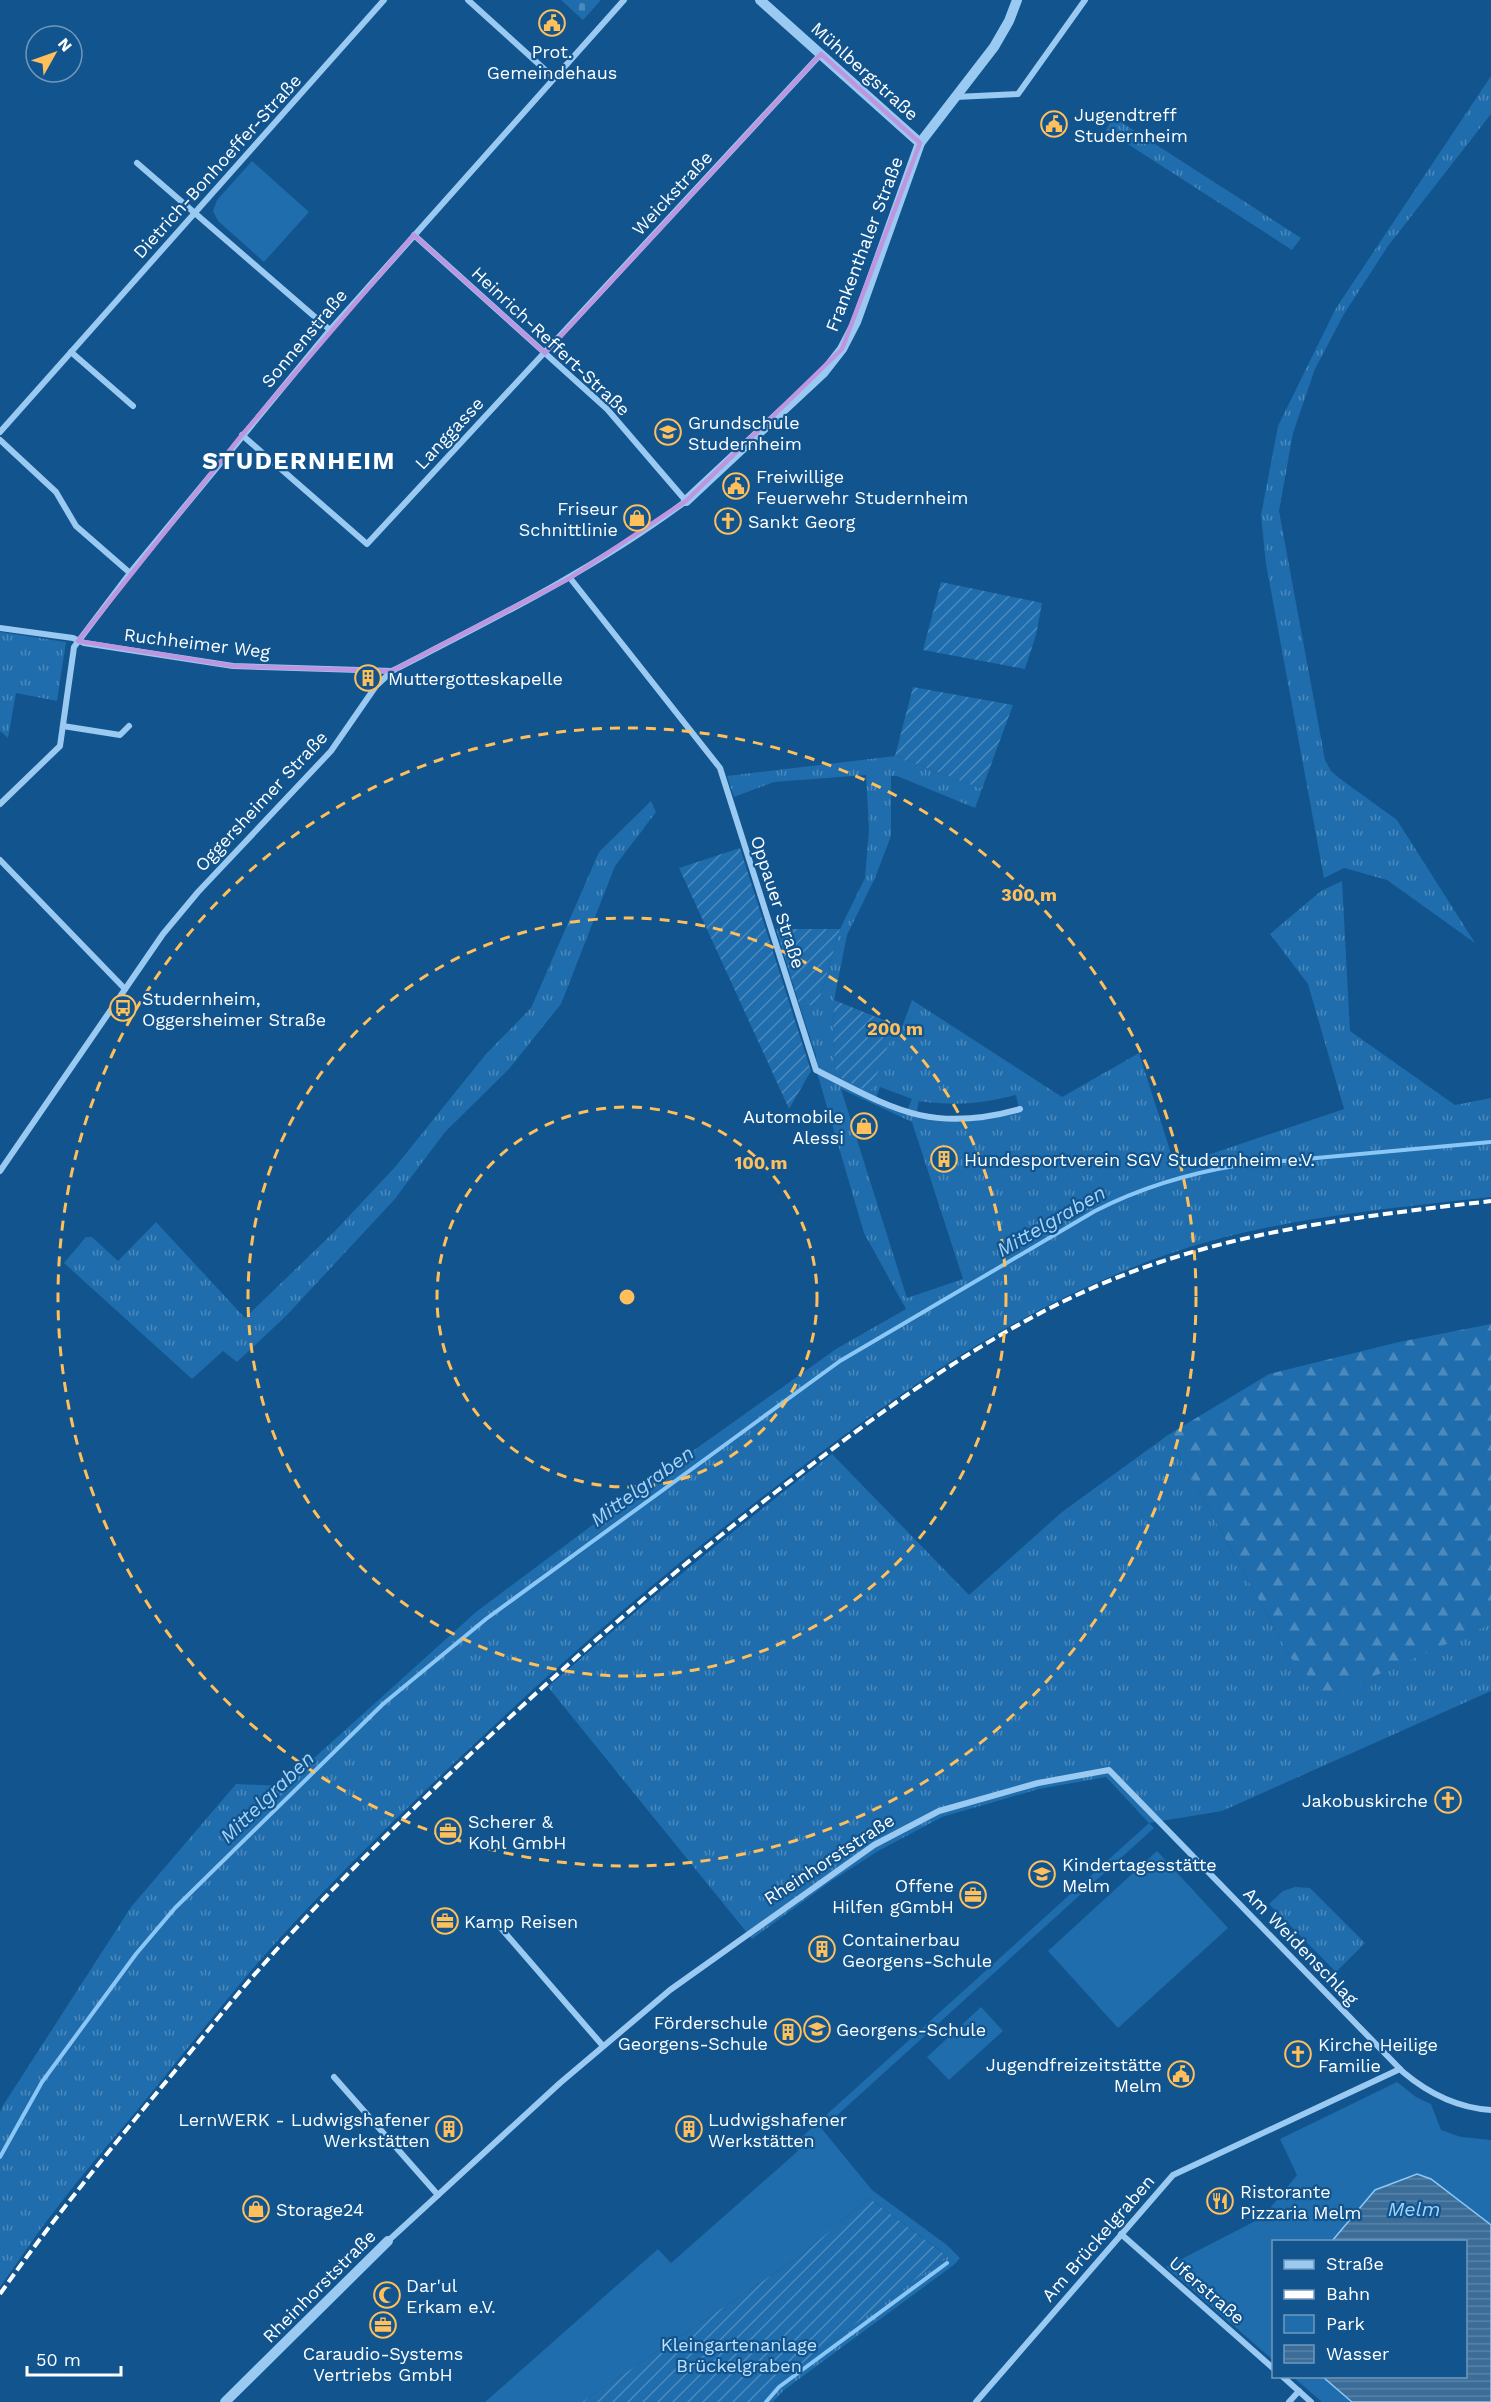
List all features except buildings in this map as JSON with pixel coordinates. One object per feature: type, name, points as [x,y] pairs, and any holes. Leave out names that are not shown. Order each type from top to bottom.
[{"type":"street","name":"Dietrich-Bonhoeffer-Straße","points":[[0,432],[384,0]]},
{"type":"street","points":[[468,0],[554,78]]},
{"type":"street","name":"Sonnenstraße","points":[[0,804],[60,746],[74,647],[130,573],[330,330],[624,0]]},
{"type":"street","name":"Mühlbergstraße","points":[[760,0],[920,143]]},
{"type":"street","name":"Frankenthaler Straße","points":[[686,501],[807,389],[842,349],[856,322],[920,143],[994,47],[1017,0]]},
{"type":"street","points":[[956,98],[1018,94],[1085,0]]},
{"type":"street","name":"Weickstraße","points":[[545,353],[821,54]]},
{"type":"street","points":[[137,163],[330,330]]},
{"type":"street","name":"Heinrich-Reffert-Straße","points":[[414,235],[607,409],[686,501]]},
{"type":"street","points":[[71,352],[133,406]]},
{"type":"street","name":"Langgasse","points":[[242,435],[367,544],[545,353]]},
{"type":"street","points":[[0,440],[56,492],[76,526],[130,573]]},
{"type":"street","name":"Oggersheimer Straße","points":[[0,1171],[164,934],[198,892],[331,751],[376,686],[392,671],[570,578],[642,534],[686,501]]},
{"type":"street","name":"Oppauer Straße","points":[[570,578],[720,768],[816,1070],[872,1099],[916,1116],[949,1120],[997,1116],[1020,1109]]},
{"type":"street","name":"Ruchheimer Weg","points":[[0,628],[73,638],[84,644],[233,666],[392,671]]},
{"type":"street","points":[[63,726],[120,735],[129,726]]},
{"type":"street","points":[[0,860],[125,989]]},
{"type":"street","name":"Rheinhorststraße","points":[[225,2402],[388,2241],[560,2083],[688,1976],[874,1845],[939,1811],[1038,1783],[1109,1770]]},
{"type":"street","name":"Am Weidenschlag","points":[[1109,1770],[1417,2084],[1462,2105],[1491,2110]]},
{"type":"street","points":[[500,1927],[603,2046]]},
{"type":"street","name":"Am Brückelgraben","points":[[976,2402],[1173,2175],[1400,2068]]},
{"type":"street","points":[[334,2077],[438,2195]]},
{"type":"street","name":"Uferstraße","points":[[1121,2234],[1272,2367]]},
{"type":"street","points":[[1284,2378],[1311,2402]]},
{"type":"street","points":[[1289,2402],[1299,2391]]},
{"type":"highlighted area","points":[[821,54],[920,143],[842,349],[686,501],[570,578],[392,671],[233,666],[78,641],[242,435],[414,235],[545,353]]},
{"type":"green space","points":[[561,0],[601,0],[583,20]]},
{"type":"green space","points":[[1491,76],[1491,114],[1388,246],[1344,314],[1315,369],[1293,433],[1279,511],[1325,760],[1331,771],[1339,778],[1397,820],[1475,943],[1387,880],[1344,868],[1324,878],[1266,564],[1261,515],[1278,426],[1336,308]]},
{"type":"green space","points":[[1113,117],[1301,238],[1292,250],[1106,130]]},
{"type":"green space","points":[[252,161],[309,212],[264,262],[218,221],[213,211],[217,200]]},
{"type":"green space","points":[[941,582],[1042,603],[1036,635],[1025,669],[923,650]]},
{"type":"green space","points":[[0,632],[66,642],[57,701],[16,693],[8,738],[0,731]]},
{"type":"green space","points":[[913,687],[1013,705],[982,789],[895,756]]},
{"type":"green space","points":[[895,756],[982,789],[975,808],[897,776],[891,776],[891,836],[875,878],[847,935],[834,1000],[833,1037],[836,1075],[870,1092],[896,1025],[902,1027],[912,1000],[1062,1097],[1139,1053],[1175,1166],[1344,1109],[1308,984],[1270,934],[1321,891],[1342,881],[1350,1031],[1455,1105],[1491,1098],[1491,1197],[1359,1212],[1272,1227],[1186,1248],[1144,1263],[1042,1309],[994,1335],[948,1363],[859,1424],[681,1561],[553,1671],[363,1852],[243,1980],[41,2228],[0,2287],[0,2112],[131,1907],[236,1784],[283,1786],[476,1612],[666,1470],[836,1349],[906,1309],[864,1233],[818,1076],[816,1056],[800,1007],[818,1004],[840,929],[865,878],[869,829],[866,775],[774,782],[734,797],[727,776]],"holes":[[[880,1087],[912,1099],[906,1113],[875,1100]],[[841,1089],[912,1122],[963,1279],[907,1298]],[[1016,1095],[1019,1109],[949,1120],[916,1115],[919,1101],[956,1104]]]},
{"type":"green space","points":[[651,801],[656,812],[615,866],[561,1004],[509,1069],[445,1132],[394,1200],[286,1316],[237,1362],[223,1351],[192,1379],[64,1263],[86,1237],[92,1237],[118,1261],[156,1222],[245,1318],[335,1231],[395,1167],[486,1054],[531,1008],[599,852]]},
{"type":"green space","points":[[740,848],[811,1071],[789,1109],[679,868]]},
{"type":"green space","points":[[776,929],[840,929],[818,1004],[800,1007]]},
{"type":"green space","points":[[834,1000],[896,1025],[870,1093],[836,1075],[833,1037]]},
{"type":"green space","points":[[1491,1324],[1491,1624],[1328,1697],[1291,1658],[1168,1435],[1269,1374],[1399,1342]]},
{"type":"green space","points":[[1168,1435],[1291,1658],[1491,1623],[1491,1691],[1222,1811],[1149,1823],[1106,1777],[1039,1789],[942,1817],[878,1851],[830,1882],[752,1939],[548,1687],[688,1568],[832,1454],[969,1595],[1062,1512]]},
{"type":"green space","points":[[1149,1823],[1154,1828],[822,2129],[872,2190],[947,2245],[960,2258],[955,2264],[869,2198],[800,2256],[582,2402],[485,2402],[658,2249],[671,2263],[798,2151],[793,2145]]},
{"type":"green space","points":[[1157,1851],[1228,1928],[1118,2028],[1048,1951]]},
{"type":"green space","points":[[1295,1887],[1310,1888],[1365,1943],[1336,1972],[1269,1904],[1283,1891]]},
{"type":"green space","points":[[981,2007],[1003,2031],[949,2080],[927,2057]]},
{"type":"green space","points":[[1397,2082],[1416,2097],[1431,2104],[1441,2130],[1461,2137],[1491,2140],[1491,2402],[1322,2402],[1294,2378],[1467,2378],[1467,2240],[1272,2240],[1272,2359],[1166,2267],[1263,2217],[1297,2175],[1280,2139]]},
{"type":"green space","name":"Kleingartenanlage Brückelgraben","points":[[869,2198],[947,2256],[775,2384],[759,2402],[582,2402],[800,2256]]},
{"type":"green space","points":[[947,2256],[955,2264],[784,2390],[773,2402],[759,2402],[775,2384]]},
{"type":"water","name":"Melm","points":[[1417,2174],[1431,2179],[1491,2225],[1491,2402],[1352,2402],[1324,2378],[1467,2378],[1467,2240],[1333,2240],[1375,2190]]},
{"type":"waterway","name":"Mittelgraben","points":[[0,2157],[42,2082],[136,1954],[175,1908],[383,1704],[486,1619],[840,1361],[1095,1211],[1147,1188],[1203,1172],[1240,1165],[1491,1142]]},
{"type":"waterway","points":[[766,2402],[779,2387],[947,2263]]},
{"type":"railway","points":[[0,2294],[78,2190],[236,1996],[348,1874],[478,1747],[603,1634],[689,1561],[854,1433],[932,1378],[1013,1328],[1055,1305],[1147,1267],[1195,1251],[1292,1229],[1341,1220],[1491,1201]]},
{"type":"place","name":"Prot. Gemeindehaus","points":[[552,23]]},
{"type":"place","name":"Jugendtreff Studernheim","points":[[1054,124]]},
{"type":"place","name":"Grundschule Studernheim","points":[[668,432]]},
{"type":"place","name":"Freiwillige Feuerwehr Studernheim","points":[[736,486]]},
{"type":"place","name":"Friseur Schnittlinie","points":[[637,518]]},
{"type":"place","name":"Sankt Georg","points":[[728,521]]},
{"type":"place","name":"Muttergotteskapelle","points":[[368,678]]},
{"type":"place","name":"Studernheim, Oggersheimer Straße","points":[[123,1008]]},
{"type":"place","name":"Automobile Alessi","points":[[864,1126]]},
{"type":"place","name":"Hundesportverein SGV Studernheim e.V.","points":[[944,1159]]},
{"type":"place","name":"Jakobuskirche","points":[[1448,1800]]},
{"type":"place","name":"Scherer & Kohl GmbH","points":[[448,1831]]},
{"type":"place","name":"Kindertagesstätte Melm","points":[[1042,1874]]},
{"type":"place","name":"Offene Hilfen gGmbH","points":[[973,1895]]},
{"type":"place","name":"Kamp Reisen","points":[[445,1921]]},
{"type":"place","name":"Containerbau Georgens-Schule","points":[[822,1949]]},
{"type":"place","name":"Georgens-Schule","points":[[817,2029]]},
{"type":"place","name":"Förderschule Georgens-Schule","points":[[788,2032]]},
{"type":"place","name":"Kirche Heilige Familie","points":[[1298,2054]]},
{"type":"place","name":"Jugendfreizeitstätte Melm","points":[[1181,2074]]},
{"type":"place","name":"LernWERK - Ludwigshafener Werkstätten","points":[[449,2129]]},
{"type":"place","name":"Ludwigshafener Werkstätten","points":[[689,2129]]},
{"type":"place","name":"Ristorante Pizzaria Melm","points":[[1220,2201]]},
{"type":"place","name":"Storage24","points":[[256,2209]]},
{"type":"place","name":"Dar'ul Erkam e.V.","points":[[387,2295]]},
{"type":"place","name":"Caraudio-Systems Vertriebs GmbH","points":[[383,2325]]},
{"type":"district","name":"STUDERNHEIM","points":[[299,461]]}]
